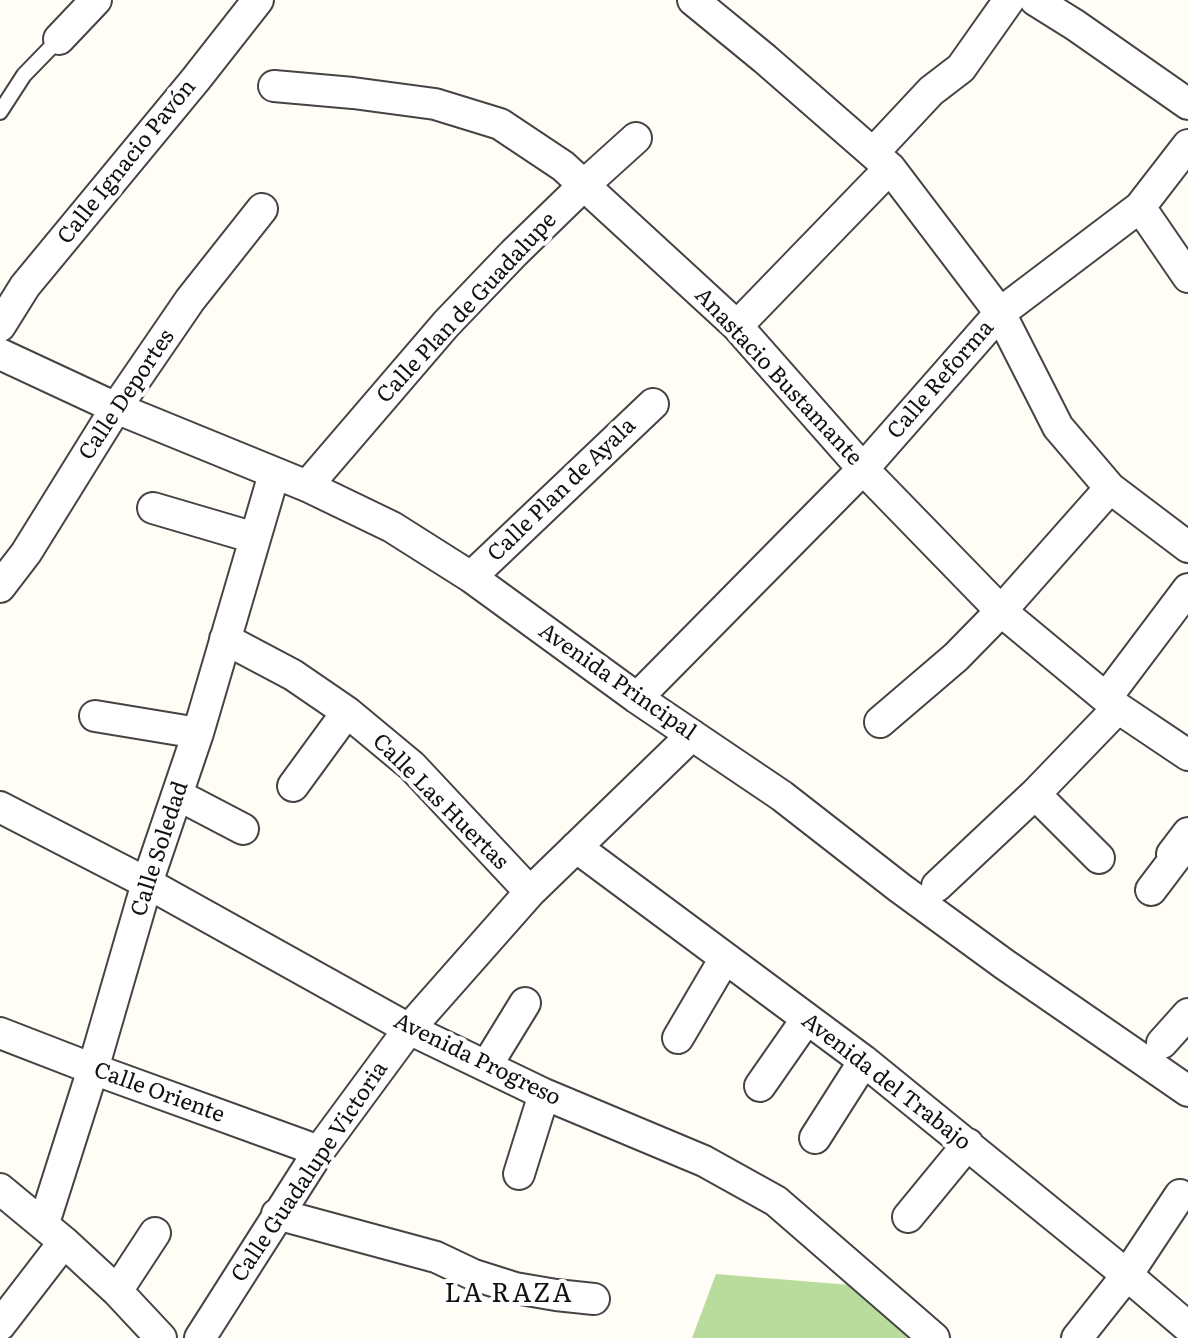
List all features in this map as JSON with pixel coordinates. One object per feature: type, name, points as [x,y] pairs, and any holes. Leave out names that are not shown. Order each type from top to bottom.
[{"type":"street","points":[[59,39],[96,0]]},
{"type":"street","name":"Calle Ignacio Pavón","points":[[0,326],[25,286],[258,0]]},
{"type":"street","points":[[693,0],[882,160],[1000,313],[1058,427],[1110,488],[1188,547]]},
{"type":"street","points":[[737,326],[882,160],[931,91],[961,68],[1009,0]]},
{"type":"street","points":[[1035,0],[1188,104]]},
{"type":"street","name":"Anastacio Bustamante","points":[[274,86],[435,104],[500,124],[563,166],[737,326],[863,469],[1001,611],[1112,703],[1188,755]]},
{"type":"street","name":"Calle Plan de Guadalupe","points":[[307,486],[446,324],[514,253],[636,138]]},
{"type":"street","name":"Calle Reforma","points":[[637,698],[863,469],[1000,313],[1140,207],[1188,145]]},
{"type":"street","points":[[1140,207],[1188,277]]},
{"type":"street","name":"Calle Deportes","points":[[0,587],[26,553],[116,408],[190,300],[262,209]]},
{"type":"street","name":"Avenida Principal","points":[[0,354],[116,408],[307,486],[392,527],[471,577],[637,698],[782,796],[900,888],[1056,1002],[1188,1091]]},
{"type":"street","name":"Calle Plan de Ayala","points":[[471,577],[653,404]]},
{"type":"street","name":"Calle Soledad","points":[[0,1325],[54,1233],[93,1069],[147,883],[198,733],[274,474]]},
{"type":"street","points":[[880,722],[956,657],[1110,488]]},
{"type":"street","points":[[153,508],[255,538]]},
{"type":"street","points":[[937,886],[1035,794],[1112,703],[1188,589]]},
{"type":"street","name":"Calle Las Huertas","points":[[225,639],[293,675],[347,712],[412,766],[530,892]]},
{"type":"street","points":[[293,786],[347,712]]},
{"type":"street","points":[[95,716],[198,733]]},
{"type":"street","name":"Calle Guadalupe Victoria","points":[[200,1338],[319,1151],[409,1029],[530,892],[692,735]]},
{"type":"street","points":[[1035,794],[1099,858]]},
{"type":"street","points":[[178,795],[243,829]]},
{"type":"street","name":"Avenida Progreso","points":[[0,807],[147,883],[409,1029],[544,1094],[704,1161],[776,1201],[934,1338]]},
{"type":"street","points":[[1151,890],[1176,857],[1172,854],[1188,833]]},
{"type":"street","name":"Avenida del Trabajo","points":[[576,847],[864,1061],[1188,1327]]},
{"type":"street","points":[[678,1038],[725,958]]},
{"type":"street","points":[[487,1065],[525,1003]]},
{"type":"street","points":[[1162,1043],[1188,1014]]},
{"type":"street","points":[[760,1086],[806,1020]]},
{"type":"street","name":"Calle Oriente","points":[[0,1033],[319,1151]]},
{"type":"street","points":[[815,1138],[864,1061]]},
{"type":"street","points":[[519,1174],[544,1094]]},
{"type":"street","points":[[908,1217],[968,1144]]},
{"type":"street","points":[[0,1189],[117,1291],[161,1338]]},
{"type":"street","points":[[1077,1338],[1127,1275],[1180,1195]]},
{"type":"street","points":[[277,1214],[436,1257],[474,1275],[515,1288],[594,1299]]},
{"type":"street","points":[[117,1291],[155,1233]]},
{"type":"lane","points":[[0,112],[24,75],[59,39]]},
{"type":"green space","points":[[716,1274],[863,1286],[916,1338],[692,1338]]},
{"type":"district","name":"LA RAZA","points":[[509,1294]]}]
